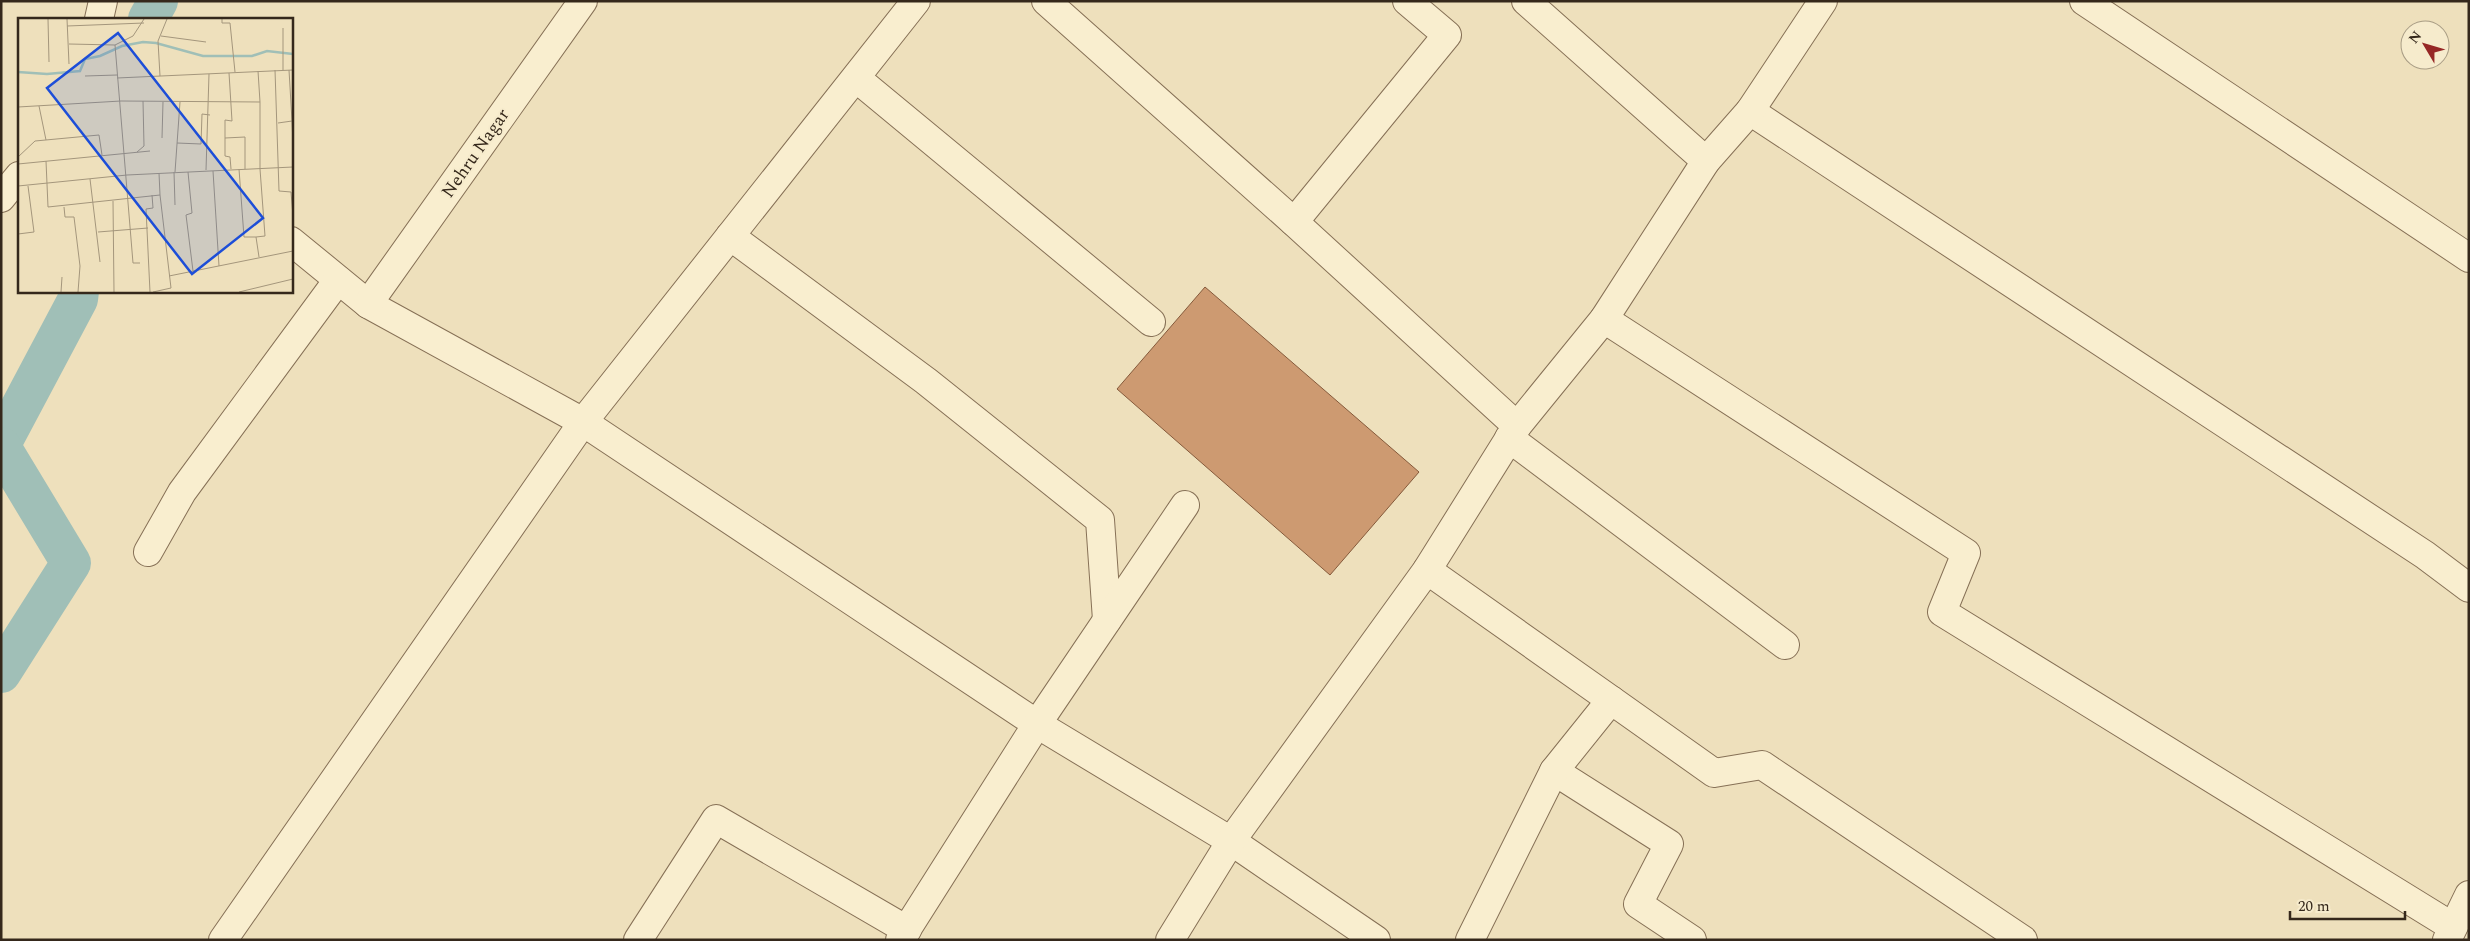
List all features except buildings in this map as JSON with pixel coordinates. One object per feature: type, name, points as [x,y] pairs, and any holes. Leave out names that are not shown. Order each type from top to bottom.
[{"type":"street","points":[[99,18],[103,1]]},
{"type":"street","name":"Nehru Nagar","points":[[368,304],[583,1]]},
{"type":"street","points":[[223,940],[583,422],[916,1]]},
{"type":"street","points":[[1046,1],[1294,222],[1513,432],[1786,645]]},
{"type":"street","points":[[1294,222],[1447,35],[1407,1]]},
{"type":"street","points":[[1526,1],[1706,161]]},
{"type":"street","points":[[1170,940],[1231,841],[1427,570],[1513,432],[1604,319],[1706,161],[1750,111],[1823,1]]},
{"type":"street","points":[[2084,1],[2469,258]]},
{"type":"street","points":[[856,78],[1151,322]]},
{"type":"street","points":[[1750,111],[2425,555],[2469,588]]},
{"type":"street","points":[[1,198],[18,177]]},
{"type":"street","points":[[730,236],[926,381],[1100,520],[1107,620]]},
{"type":"street","points":[[292,242],[368,304],[583,422],[1038,724],[1231,841],[1376,940]]},
{"type":"street","points":[[148,552],[182,492],[338,280]]},
{"type":"street","points":[[1604,319],[1966,553],[1942,612],[2450,933],[2469,895]]},
{"type":"street","points":[[638,940],[716,819],[904,935],[1038,724],[1185,505]]},
{"type":"street","points":[[1427,570],[1714,773],[1762,765],[2023,940]]},
{"type":"street","points":[[1470,940],[1554,771],[1611,700]]},
{"type":"street","points":[[1554,771],[1670,844],[1638,904],[1692,940]]},
{"type":"waterway","points":[[149,18],[158,1]]},
{"type":"waterway","points":[[1,444],[78,299],[79,292]]},
{"type":"waterway","points":[[1,447],[71,563],[1,673]]}]
